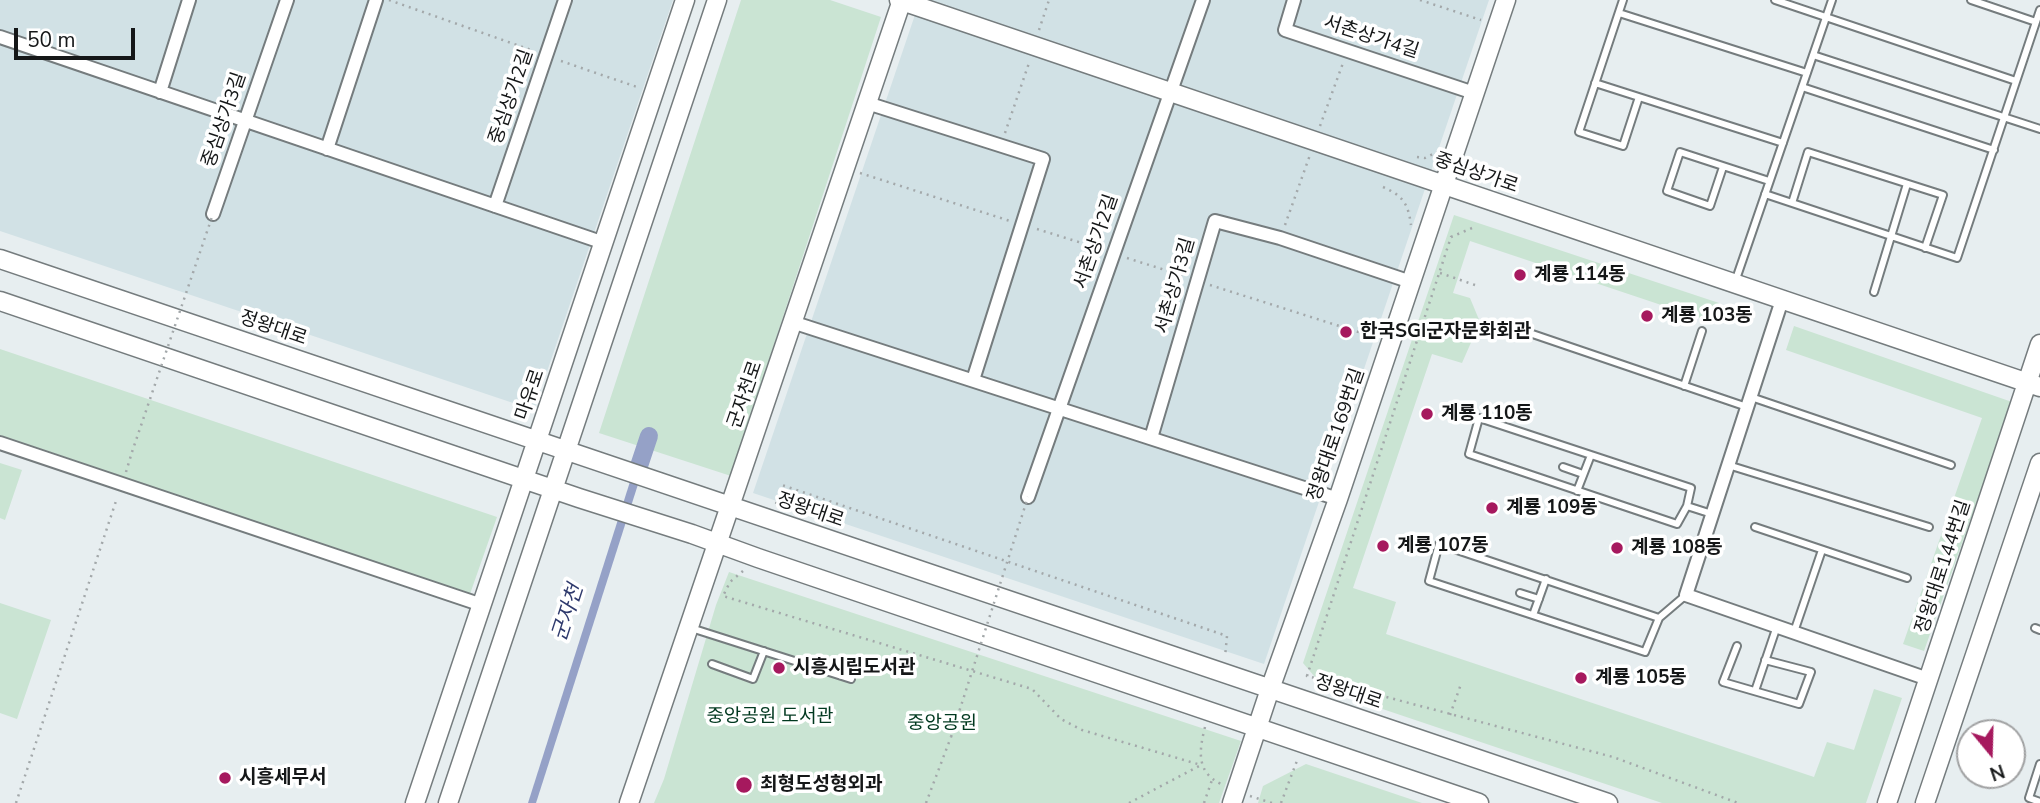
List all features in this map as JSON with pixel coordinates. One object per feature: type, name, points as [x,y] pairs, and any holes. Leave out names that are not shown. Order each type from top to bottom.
[{"type":"street","points":[[160,92],[189,0]]},
{"type":"street","name":"중심상가3길","points":[[213,214],[288,0]]},
{"type":"street","points":[[327,149],[376,0]]},
{"type":"street","name":"중심상가2길","points":[[495,206],[565,0]]},
{"type":"street","name":"마유로","points":[[415,803],[685,0]]},
{"type":"street","points":[[449,803],[718,0]]},
{"type":"street","name":"중심상가로","points":[[901,0],[2033,385]]},
{"type":"street","name":"군자천로","points":[[629,803],[901,0]]},
{"type":"street","name":"서촌상가2길","points":[[1028,497],[1203,0]]},
{"type":"street","name":"서촌상가4길","points":[[1294,0],[1284,30],[1474,93]]},
{"type":"street","name":"정왕대로169번길","points":[[1232,803],[1338,499],[1506,0]]},
{"type":"street","points":[[0,37],[604,243]]},
{"type":"street","points":[[867,103],[1042,159],[973,380]]},
{"type":"street","name":"서촌상가3길","points":[[1152,438],[1215,221],[1280,238],[1411,282]]},
{"type":"street","name":"정왕대로","points":[[0,259],[1608,803]]},
{"type":"street","points":[[1782,300],[1686,595],[1928,679]]},
{"type":"street","points":[[0,301],[1479,803]]},
{"type":"street","points":[[792,322],[1338,499]]},
{"type":"street","name":"정왕대로144번길","points":[[1887,803],[1928,679],[2033,385],[2040,344]]},
{"type":"street","points":[[0,443],[482,605]]},
{"type":"street","points":[[1925,803],[2040,463]]},
{"type":"lane","points":[[1623,0],[1579,132],[1623,146],[1639,97]]},
{"type":"lane","points":[[1775,0],[2017,81]]},
{"type":"lane","points":[[1734,284],[1832,0]]},
{"type":"lane","points":[[1971,0],[2036,22]]},
{"type":"lane","points":[[1765,194],[1957,258],[2040,10]]},
{"type":"lane","points":[[1619,13],[1807,73]]},
{"type":"lane","points":[[1813,55],[2040,129]]},
{"type":"lane","points":[[1595,83],[1783,143]]},
{"type":"lane","points":[[1802,87],[1994,149]]},
{"type":"lane","points":[[1723,167],[1710,206],[1667,191],[1680,152],[1769,181]]},
{"type":"lane","points":[[1792,203],[1808,152],[1942,195],[1926,248]]},
{"type":"lane","points":[[1874,292],[1907,184]]},
{"type":"lane","points":[[1503,324],[1684,386],[1749,402],[1951,465]]},
{"type":"lane","points":[[1684,386],[1702,331]]},
{"type":"lane","points":[[1479,418],[1591,455],[1691,488],[1687,506],[1677,524],[1469,454],[1479,418]]},
{"type":"lane","points":[[1577,491],[1591,455]]},
{"type":"lane","points":[[1728,465],[1929,527]]},
{"type":"lane","points":[[1563,467],[1583,474]]},
{"type":"lane","points":[[1687,506],[1712,514]]},
{"type":"lane","points":[[1755,527],[1907,578]]},
{"type":"lane","points":[[1659,618],[1439,544],[1429,581],[1645,652],[1659,618],[1686,595]]},
{"type":"lane","points":[[1794,632],[1822,550]]},
{"type":"lane","points":[[1533,615],[1546,579]]},
{"type":"lane","points":[[1520,593],[1539,599]]},
{"type":"lane","points":[[1755,691],[1777,626]]},
{"type":"lane","points":[[689,627],[851,678]]},
{"type":"lane","points":[[1737,646],[1723,682],[1799,704],[1811,672],[1765,660]]},
{"type":"lane","points":[[712,664],[753,679],[764,651]]},
{"type":"lane","points":[[2040,764],[2029,798],[2040,802]]},
{"type":"path","points":[[389,0],[653,93]]},
{"type":"path","points":[[1001,146],[1049,0]]},
{"type":"path","points":[[1420,0],[1497,25]]},
{"type":"path","points":[[1414,156],[1425,158],[1441,149]]},
{"type":"path","points":[[1466,166],[1475,178]]},
{"type":"path","points":[[1383,187],[1399,195],[1409,211],[1411,225]]},
{"type":"path","points":[[16,803],[213,214]]},
{"type":"path","points":[[1472,228],[1451,237],[1307,676],[1613,757],[1738,803]]},
{"type":"path","points":[[1440,273],[1478,286]]},
{"type":"path","points":[[782,485],[1227,636]]},
{"type":"path","points":[[926,803],[951,737],[1028,497]]},
{"type":"path","points":[[723,597],[1032,689],[1061,719],[1082,730],[1201,765],[1129,803]]},
{"type":"path","points":[[1450,715],[1461,684]]},
{"type":"path","points":[[1204,803],[1212,780]]},
{"type":"shaded area","points":[[0,0],[673,0],[534,410],[0,231]]},
{"type":"shaded area","points":[[920,0],[1489,0],[1264,664],[753,493]]},
{"type":"green space","points":[[741,0],[830,0],[881,17],[731,476],[599,433]]},
{"type":"green space","points":[[1454,215],[1719,303],[1712,322],[1470,241],[1453,293],[1470,298],[1480,322],[1462,363],[1432,354],[1353,588],[1396,602],[1386,634],[1814,777],[1827,742],[1854,750],[1874,689],[1902,698],[1866,803],[1662,803],[1326,690],[1303,663]]},
{"type":"green space","points":[[1794,326],[2012,402],[1924,651],[1903,644],[1982,418],[1786,350]]},
{"type":"green space","points":[[0,349],[497,517],[470,594],[0,435]]},
{"type":"green space","points":[[0,463],[22,470],[5,520],[0,518]]},
{"type":"green space","name":"중앙공원","points":[[729,572],[1241,741],[1219,803],[654,803],[664,779],[716,605]]},
{"type":"green space","points":[[0,603],[51,620],[17,719],[0,713]]},
{"type":"green space","points":[[1306,764],[1422,803],[1258,803],[1263,786]]},
{"type":"water","points":[[641,447],[649,450],[536,803],[528,803]]},
{"type":"waterway","name":"군자천","points":[[638,469],[649,436]]},
{"type":"place","name":"계룡 114동","points":[[1520,275]]},
{"type":"place","name":"계룡 103동","points":[[1647,316]]},
{"type":"place","name":"한국SGI군자문화회관","points":[[1346,332]]},
{"type":"place","name":"계룡 110동","points":[[1427,414]]},
{"type":"place","name":"계룡 109동","points":[[1492,508]]},
{"type":"place","name":"계룡 107동","points":[[1383,546]]},
{"type":"place","name":"계룡 108동","points":[[1617,548]]},
{"type":"place","name":"시흥시립도서관","points":[[779,668]]},
{"type":"place","name":"계룡 105동","points":[[1581,678]]},
{"type":"place","name":"시흥세무서","points":[[225,778]]},
{"type":"place","name":"최형도성형외과","points":[[744,785]]},
{"type":"park label","name":"중앙공원 도서관","points":[[770,717]]}]
